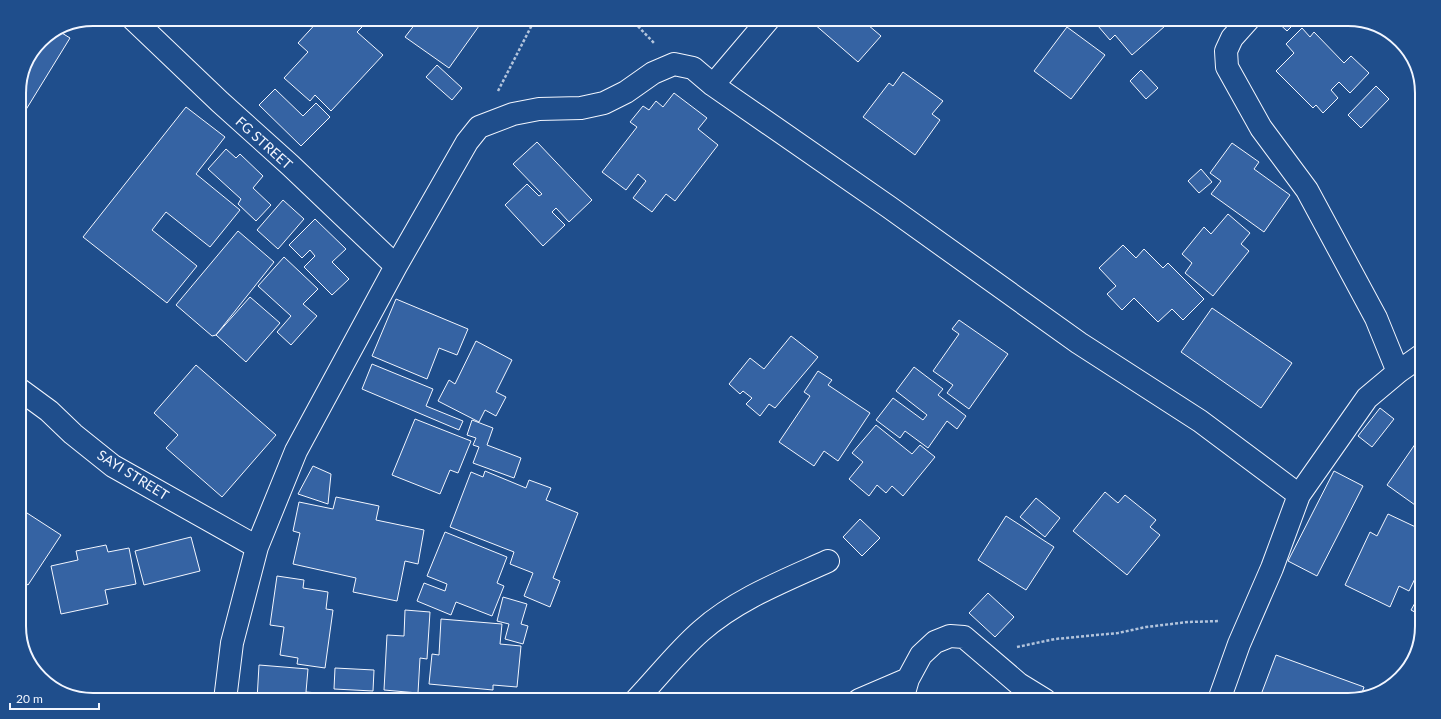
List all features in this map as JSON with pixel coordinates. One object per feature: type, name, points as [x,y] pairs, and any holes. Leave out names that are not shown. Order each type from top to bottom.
[{"type":"street","name":"FG STREET","points":[[140,26],[396,266]]},
{"type":"street","points":[[713,85],[763,26]]},
{"type":"street","points":[[1243,26],[1232,38],[1226,51],[1227,66],[1261,128],[1307,190],[1376,318],[1398,372]]},
{"type":"street","points":[[226,693],[232,643],[258,547],[296,451],[396,266],[467,142],[479,127],[513,114],[539,109],[581,108],[604,103],[626,92],[653,73],[674,64],[693,68],[713,85],[889,207],[1079,343],[1200,421],[1299,495]]},
{"type":"street","points":[[1222,693],[1239,644],[1272,568],[1299,495],[1367,398],[1415,360]]},
{"type":"street","name":"SAYI STREET","points":[[26,394],[49,411],[72,434],[113,466],[258,547]]},
{"type":"street","points":[[642,693],[675,656],[701,631],[727,612],[754,596],[828,561]]},
{"type":"street","points":[[904,693],[908,679],[922,655],[936,642],[950,636],[964,637],[1019,684],[1034,693]]},
{"type":"street","points":[[875,693],[908,679]]},
{"type":"path","points":[[479,127],[531,26]]},
{"type":"path","points":[[638,26],[674,64]]},
{"type":"path","points":[[986,656],[1026,644],[1055,639],[1118,633],[1146,627],[1188,622],[1220,621],[1253,610]]},
{"type":"building","points":[[314,26],[363,26],[357,32],[383,55],[331,111],[315,95],[310,101],[284,78],[308,52],[298,43]]},
{"type":"building","points":[[414,26],[479,26],[449,68],[405,37]]},
{"type":"building","points":[[816,26],[869,26],[881,36],[858,62]]},
{"type":"building","points":[[1098,26],[1165,26],[1132,55],[1115,35],[1110,40]]},
{"type":"building","points":[[1282,26],[1292,26],[1287,31]]},
{"type":"building","points":[[1067,27],[1105,55],[1071,99],[1034,71]]},
{"type":"building","points":[[1302,28],[1310,37],[1314,32],[1344,63],[1351,56],[1369,73],[1350,93],[1339,82],[1331,90],[1338,98],[1323,113],[1316,105],[1313,108],[1276,71],[1294,53],[1286,44]]},
{"type":"building","points":[[62,33],[70,38],[26,110],[26,88],[28,75],[33,63],[40,52],[59,35]]},
{"type":"building","points":[[437,65],[462,88],[452,100],[426,77]]},
{"type":"building","points":[[1141,70],[1158,88],[1146,99],[1130,81]]},
{"type":"building","points":[[903,72],[943,101],[932,114],[940,120],[915,155],[863,117],[889,83],[893,86]]},
{"type":"building","points":[[1376,86],[1389,99],[1361,128],[1348,115]]},
{"type":"building","points":[[275,89],[303,116],[316,103],[330,117],[301,146],[259,105]]},
{"type":"building","points":[[674,93],[707,118],[698,129],[718,145],[675,201],[666,194],[652,212],[633,198],[646,181],[638,174],[626,190],[602,172],[637,127],[630,122],[643,106],[649,110],[656,101],[663,107]]},
{"type":"building","points":[[186,107],[225,137],[196,174],[240,210],[210,247],[166,212],[152,230],[197,266],[167,303],[83,237]]},
{"type":"building","points":[[537,142],[592,200],[569,222],[556,208],[552,212],[565,225],[543,246],[505,205],[527,184],[539,196],[542,194],[513,164]]},
{"type":"building","points":[[1232,143],[1259,162],[1254,169],[1290,195],[1264,232],[1211,194],[1221,181],[1210,173]]},
{"type":"building","points":[[226,149],[236,158],[240,154],[263,176],[253,188],[271,205],[256,221],[238,204],[241,199],[208,169]]},
{"type":"building","points":[[1201,169],[1212,182],[1199,193],[1188,181]]},
{"type":"building","points":[[283,200],[304,219],[278,249],[257,230]]},
{"type":"building","points":[[1228,214],[1250,233],[1241,244],[1249,251],[1213,296],[1185,273],[1192,263],[1182,254],[1204,227],[1211,234]]},
{"type":"building","points":[[315,219],[346,249],[332,262],[349,279],[332,295],[304,267],[315,256],[310,250],[302,258],[289,245]]},
{"type":"building","points":[[238,231],[274,262],[216,335],[212,336],[176,305]]},
{"type":"building","points":[[1123,245],[1136,258],[1144,249],[1163,268],[1168,263],[1204,299],[1183,320],[1172,309],[1158,322],[1134,298],[1122,310],[1107,294],[1116,286],[1099,268]]},
{"type":"building","points":[[284,257],[318,289],[303,304],[317,316],[291,345],[277,332],[291,316],[258,286]]},
{"type":"building","points":[[250,297],[280,323],[246,362],[216,335]]},
{"type":"building","points":[[396,299],[468,329],[457,355],[439,348],[427,379],[372,356]]},
{"type":"building","points":[[1212,308],[1292,363],[1261,408],[1181,352]]},
{"type":"building","points":[[959,320],[1008,354],[969,409],[947,393],[953,385],[933,371],[959,334],[952,329]]},
{"type":"building","points":[[791,336],[818,357],[775,408],[769,404],[760,416],[746,404],[752,398],[743,391],[740,394],[729,384],[750,358],[764,369]]},
{"type":"building","points":[[476,341],[512,360],[496,392],[506,397],[496,416],[485,410],[479,422],[438,401],[449,380],[455,384]]},
{"type":"building","points":[[372,364],[433,389],[426,406],[463,421],[459,430],[362,389]]},
{"type":"building","points":[[196,365],[276,435],[222,497],[166,448],[178,435],[154,413]]},
{"type":"building","points":[[914,367],[943,389],[938,395],[966,416],[957,429],[947,421],[928,448],[905,431],[900,438],[876,420],[893,398],[923,420],[927,415],[896,391]]},
{"type":"building","points":[[818,371],[832,380],[828,385],[870,413],[838,461],[824,451],[814,466],[779,442],[810,396],[804,392]]},
{"type":"building","points":[[1380,408],[1394,419],[1372,447],[1358,436]]},
{"type":"building","points":[[415,419],[471,441],[458,473],[450,470],[440,494],[392,475]]},
{"type":"building","points":[[472,420],[493,428],[487,445],[521,458],[514,478],[473,463],[479,447],[473,445],[476,438],[467,435]]},
{"type":"building","points":[[876,425],[912,454],[920,445],[935,457],[903,496],[892,486],[886,493],[877,485],[869,496],[849,479],[863,462],[852,453]]},
{"type":"building","points":[[1415,444],[1415,505],[1387,485]]},
{"type":"building","points":[[313,466],[331,474],[328,504],[298,494]]},
{"type":"building","points":[[485,471],[526,488],[529,480],[551,488],[546,500],[578,513],[553,578],[560,581],[550,607],[524,596],[533,573],[510,564],[514,552],[450,527],[471,472],[483,477]]},
{"type":"building","points":[[1334,471],[1363,486],[1317,576],[1288,561]]},
{"type":"building","points":[[1105,492],[1118,503],[1125,495],[1156,520],[1150,527],[1160,535],[1127,575],[1073,531]]},
{"type":"building","points":[[336,497],[379,506],[376,520],[424,530],[418,564],[405,561],[397,601],[353,592],[356,578],[293,564],[300,533],[293,531],[299,502],[333,509]]},
{"type":"building","points":[[1036,498],[1060,518],[1045,537],[1020,517]]},
{"type":"building","points":[[27,513],[61,535],[28,585],[26,584]]},
{"type":"building","points":[[1388,514],[1415,527],[1415,579],[1409,591],[1399,586],[1390,607],[1345,585],[1370,532],[1377,536]]},
{"type":"building","points":[[1006,516],[1054,547],[1026,590],[978,560]]},
{"type":"building","points":[[860,519],[880,538],[862,556],[843,537]]},
{"type":"building","points":[[445,532],[507,557],[497,583],[504,586],[492,616],[456,602],[451,615],[417,601],[424,583],[445,591],[447,584],[427,576]]},
{"type":"building","points":[[191,537],[200,571],[144,585],[135,551]]},
{"type":"building","points":[[106,545],[108,552],[129,548],[136,584],[105,590],[108,604],[61,614],[51,566],[78,560],[76,551]]},
{"type":"building","points":[[277,576],[304,580],[303,588],[328,592],[326,609],[333,610],[325,668],[297,664],[298,658],[280,655],[284,627],[270,625]]},
{"type":"building","points":[[988,593],[1014,617],[995,637],[969,613]]},
{"type":"building","points":[[503,597],[527,604],[521,624],[528,626],[523,644],[505,639],[509,624],[497,621]]},
{"type":"building","points":[[1415,603],[1415,612],[1411,610]]},
{"type":"building","points":[[405,610],[430,612],[427,659],[420,658],[418,693],[384,690],[387,635],[404,636]]},
{"type":"building","points":[[441,619],[502,624],[500,644],[521,646],[517,687],[493,685],[493,690],[429,684],[432,654],[439,655]]},
{"type":"building","points":[[1276,655],[1364,687],[1362,692],[1348,693],[1262,693]]},
{"type":"building","points":[[259,665],[308,669],[306,692],[318,693],[257,693]]},
{"type":"building","points":[[335,668],[374,670],[373,691],[334,689]]}]
